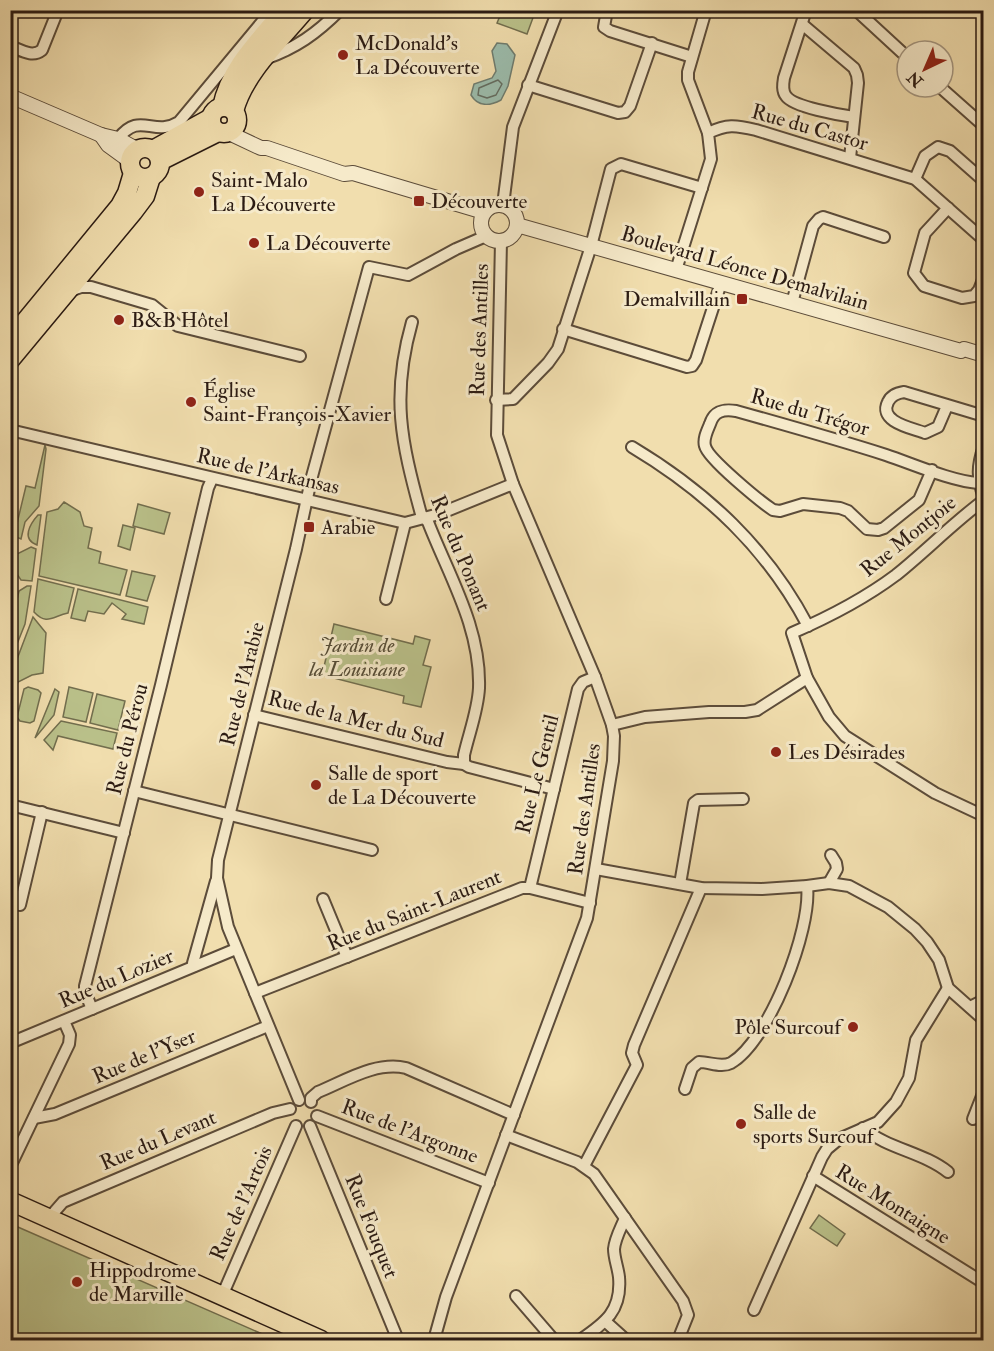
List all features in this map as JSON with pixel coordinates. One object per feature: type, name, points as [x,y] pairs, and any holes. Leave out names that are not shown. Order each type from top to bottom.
[{"type":"main road","points":[[225,121],[225,92],[233,74],[285,10]]},
{"type":"main road","points":[[10,340],[120,206],[144,162],[225,121],[247,80],[305,10]]},
{"type":"main road","points":[[10,360],[67,292],[87,277],[145,195],[144,162]]},
{"type":"main road","points":[[10,1201],[321,1341]]},
{"type":"main road","points":[[10,1214],[295,1341]]},
{"type":"street","points":[[10,46],[30,54],[38,54],[42,50],[58,10]]},
{"type":"street","points":[[118,139],[125,129],[136,124],[164,128],[179,122],[272,10]]},
{"type":"street","points":[[265,59],[296,46],[340,10]]},
{"type":"street","points":[[607,10],[604,27],[610,31],[692,57]]},
{"type":"street","points":[[676,270],[711,159],[708,133],[688,80],[688,72],[706,10]]},
{"type":"street","points":[[806,10],[784,78],[785,96],[807,106],[854,117]]},
{"type":"street","points":[[856,10],[895,46]]},
{"type":"street","points":[[503,205],[513,128],[553,12]]},
{"type":"street","points":[[802,24],[854,68],[857,75],[850,158]]},
{"type":"street","points":[[528,85],[618,113],[625,112],[630,106],[652,43]]},
{"type":"street","points":[[10,96],[101,135],[118,139],[144,162]]},
{"type":"street","points":[[954,99],[984,126]]},
{"type":"street","points":[[225,121],[254,146],[314,163],[322,159],[346,167],[353,173],[484,212]]},
{"type":"street","name":"Rue du Castor","points":[[708,133],[721,126],[737,126],[915,179],[984,240]]},
{"type":"street","points":[[101,135],[108,145],[144,162]]},
{"type":"street","points":[[915,179],[925,156],[938,147],[950,151],[984,181]]},
{"type":"street","points":[[496,400],[513,399],[548,363],[558,349],[591,246],[611,169],[621,164],[702,188]]},
{"type":"street","points":[[503,205],[515,215],[517,225],[512,236],[495,241],[486,236],[480,224],[484,212],[492,206],[503,205]]},
{"type":"street","points":[[948,208],[922,239],[914,267],[916,278],[924,286],[962,298],[974,296],[980,290],[984,277]]},
{"type":"street","points":[[792,303],[813,226],[819,219],[823,218],[884,237]]},
{"type":"street","name":"Boulevard Léonce Demalvilain","points":[[517,225],[984,357]]},
{"type":"street","name":"Rue de l'Arabie","points":[[194,966],[206,912],[217,878],[218,860],[310,480],[369,267],[408,275],[486,236]]},
{"type":"street","name":"Rue des Antilles","points":[[434,1341],[446,1297],[579,942],[590,903],[613,761],[612,724],[595,677],[513,484],[497,435],[501,241]]},
{"type":"street","points":[[87,277],[152,305],[178,326],[300,356]]},
{"type":"street","points":[[563,329],[692,366],[698,356],[721,283]]},
{"type":"street","name":"Rue du Ponant","points":[[412,322],[406,342],[399,391],[404,450],[421,514],[465,609],[476,644],[479,688],[464,764]]},
{"type":"street","points":[[947,406],[938,427],[925,433],[894,422],[888,415],[886,407],[891,397],[904,392],[984,416]]},
{"type":"street","name":"Rue du Trégor","points":[[932,470],[923,495],[914,505],[884,528],[871,530],[848,511],[840,508],[803,504],[780,511],[773,510],[709,455],[705,439],[712,418],[717,412],[736,411],[978,483]]},
{"type":"street","name":"Rue de l'Arkansas","points":[[10,430],[405,523],[425,519],[513,484]]},
{"type":"street","points":[[984,446],[977,468],[978,483],[984,499]]},
{"type":"street","points":[[632,447],[687,482],[744,536],[785,584],[808,626]]},
{"type":"street","name":"Rue du Pérou","points":[[92,1009],[85,986],[212,479]]},
{"type":"street","name":"Rue Montjoie","points":[[807,678],[792,633],[880,587],[984,499]]},
{"type":"street","points":[[386,599],[405,523]]},
{"type":"street","name":"Rue Le Gentil","points":[[530,888],[578,690],[583,682],[595,677]]},
{"type":"street","points":[[612,724],[645,717],[757,710],[807,678],[836,728],[866,751],[935,793],[984,816]]},
{"type":"street","name":"Rue de la Mer du Sud","points":[[254,715],[447,762],[464,764],[554,789]]},
{"type":"street","points":[[134,791],[372,850]]},
{"type":"street","points":[[680,884],[694,803],[698,800],[743,799]]},
{"type":"street","points":[[10,805],[124,833]]},
{"type":"street","points":[[10,903],[20,905],[42,812]]},
{"type":"street","points":[[829,883],[837,869],[836,862],[831,855]]},
{"type":"street","points":[[596,869],[701,888],[731,890],[829,883],[849,886],[902,917],[915,929],[939,960],[948,988],[984,1020]]},
{"type":"street","name":"Rue de l'Arabie","points":[[217,878],[224,912],[236,949],[299,1100]]},
{"type":"street","points":[[685,1089],[692,1068],[699,1062],[728,1064],[746,1050],[761,1029],[775,1004],[795,957],[806,913],[807,886]]},
{"type":"street","name":"Rue du Saint-Laurent","points":[[255,993],[522,888],[590,903]]},
{"type":"street","points":[[584,1166],[637,1065],[632,1053],[634,1045],[701,888]]},
{"type":"street","points":[[323,898],[347,957]]},
{"type":"street","name":"Rue du Lozier","points":[[10,1043],[236,949]]},
{"type":"street","points":[[754,1310],[827,1149],[839,1139],[878,1122],[887,1113],[903,1091],[909,1078],[916,1040],[948,988]]},
{"type":"street","points":[[970,1007],[984,1000]]},
{"type":"street","points":[[10,1167],[69,1044],[70,1035],[64,1021]]},
{"type":"street","name":"Rue de l'Yser","points":[[34,1118],[55,1114],[268,1026]]},
{"type":"street","points":[[311,1102],[311,1098],[318,1092],[371,1070],[393,1065],[406,1068],[514,1115]]},
{"type":"street","points":[[973,1119],[984,1091]]},
{"type":"street","points":[[299,1100],[311,1102],[315,1106],[317,1116],[310,1126],[303,1128],[296,1126],[290,1119],[290,1109],[293,1103],[299,1100]]},
{"type":"street","name":"Rue du Levant","points":[[49,1218],[63,1202],[273,1113],[290,1109]]},
{"type":"street","name":"Rue de l'Argonne","points":[[317,1116],[489,1183]]},
{"type":"street","name":"Rue de l'Artois","points":[[222,1296],[296,1126]]},
{"type":"street","name":"Rue Fouquet","points":[[310,1126],[398,1341]]},
{"type":"street","points":[[863,1128],[873,1136],[936,1162],[948,1172]]},
{"type":"street","points":[[506,1136],[584,1166],[594,1174],[683,1301],[687,1315],[678,1341]]},
{"type":"street","name":"Rue Montaigne","points":[[813,1176],[984,1283]]},
{"type":"street","points":[[580,1341],[606,1322],[617,1302],[620,1292],[614,1250],[625,1218]]},
{"type":"street","points":[[516,1296],[554,1341]]},
{"type":"street","points":[[606,1322],[626,1341]]},
{"type":"green space","points":[[502,11],[522,11],[534,15],[527,34],[497,23]]},
{"type":"green space","points":[[45,445],[39,506],[25,522],[21,539],[14,536],[26,486],[35,488]]},
{"type":"green space","points":[[64,502],[80,512],[84,526],[92,528],[88,548],[101,552],[99,563],[127,570],[120,595],[39,576],[47,512],[58,509]]},
{"type":"green space","points":[[138,504],[170,513],[164,534],[133,526]]},
{"type":"green space","points":[[38,515],[41,515],[37,545],[29,539],[28,531]]},
{"type":"green space","points":[[123,525],[135,528],[130,550],[118,546]]},
{"type":"green space","points":[[31,547],[36,549],[32,581],[21,580],[17,574],[12,572],[17,554]]},
{"type":"green space","points":[[132,571],[155,576],[147,601],[126,596]]},
{"type":"green space","points":[[38,579],[74,588],[68,613],[47,619],[34,612]]},
{"type":"green space","points":[[31,586],[25,624],[13,654],[11,654],[11,608],[16,604],[19,591]]},
{"type":"green space","points":[[78,589],[148,607],[144,624],[122,619],[126,614],[112,603],[104,614],[88,611],[85,621],[71,618]]},
{"type":"green space","points":[[33,617],[46,633],[43,673],[32,675],[18,682],[11,701],[11,675]]},
{"type":"green space","name":"Jardin de la Louisiane","points":[[334,624],[413,644],[415,636],[430,640],[423,665],[431,667],[421,707],[403,703],[404,696],[322,675]]},
{"type":"green space","points":[[28,687],[41,693],[34,721],[30,723],[20,721],[17,717],[24,689]]},
{"type":"green space","points":[[69,687],[93,693],[86,722],[63,717]]},
{"type":"green space","points":[[55,689],[59,692],[54,715],[35,738]]},
{"type":"green space","points":[[97,694],[125,701],[118,730],[90,723]]},
{"type":"green space","points":[[61,721],[117,733],[113,749],[58,736],[53,750],[44,740]]},
{"type":"green space","points":[[819,1215],[845,1234],[837,1246],[810,1228]]},
{"type":"green space","name":"Hippodrome de Marville","points":[[11,1224],[276,1340],[11,1340]]},
{"type":"water","points":[[497,43],[507,44],[515,55],[508,86],[501,100],[489,104],[477,102],[471,95],[474,84],[492,78],[496,71],[492,51]]},
{"type":"place","name":"McDonald's La Découverte","points":[[343,55]]},
{"type":"place","name":"Saint-Malo La Découverte","points":[[199,192]]},
{"type":"place","name":"Découverte","points":[[419,201]]},
{"type":"place","name":"La Découverte","points":[[254,243]]},
{"type":"place","name":"Demalvillain","points":[[742,299]]},
{"type":"place","name":"B&B Hôtel","points":[[119,320]]},
{"type":"place","name":"Église Saint-François-Xavier","points":[[191,402]]},
{"type":"place","name":"Arabie","points":[[309,527]]},
{"type":"place","name":"Les Désirades","points":[[776,752]]},
{"type":"place","name":"Salle de sport de La Découverte","points":[[316,785]]},
{"type":"place","name":"Pôle Surcouf","points":[[853,1027]]},
{"type":"place","name":"Salle de sports Surcouf","points":[[741,1124]]},
{"type":"place","name":"Hippodrome de Marville","points":[[77,1282]]}]
